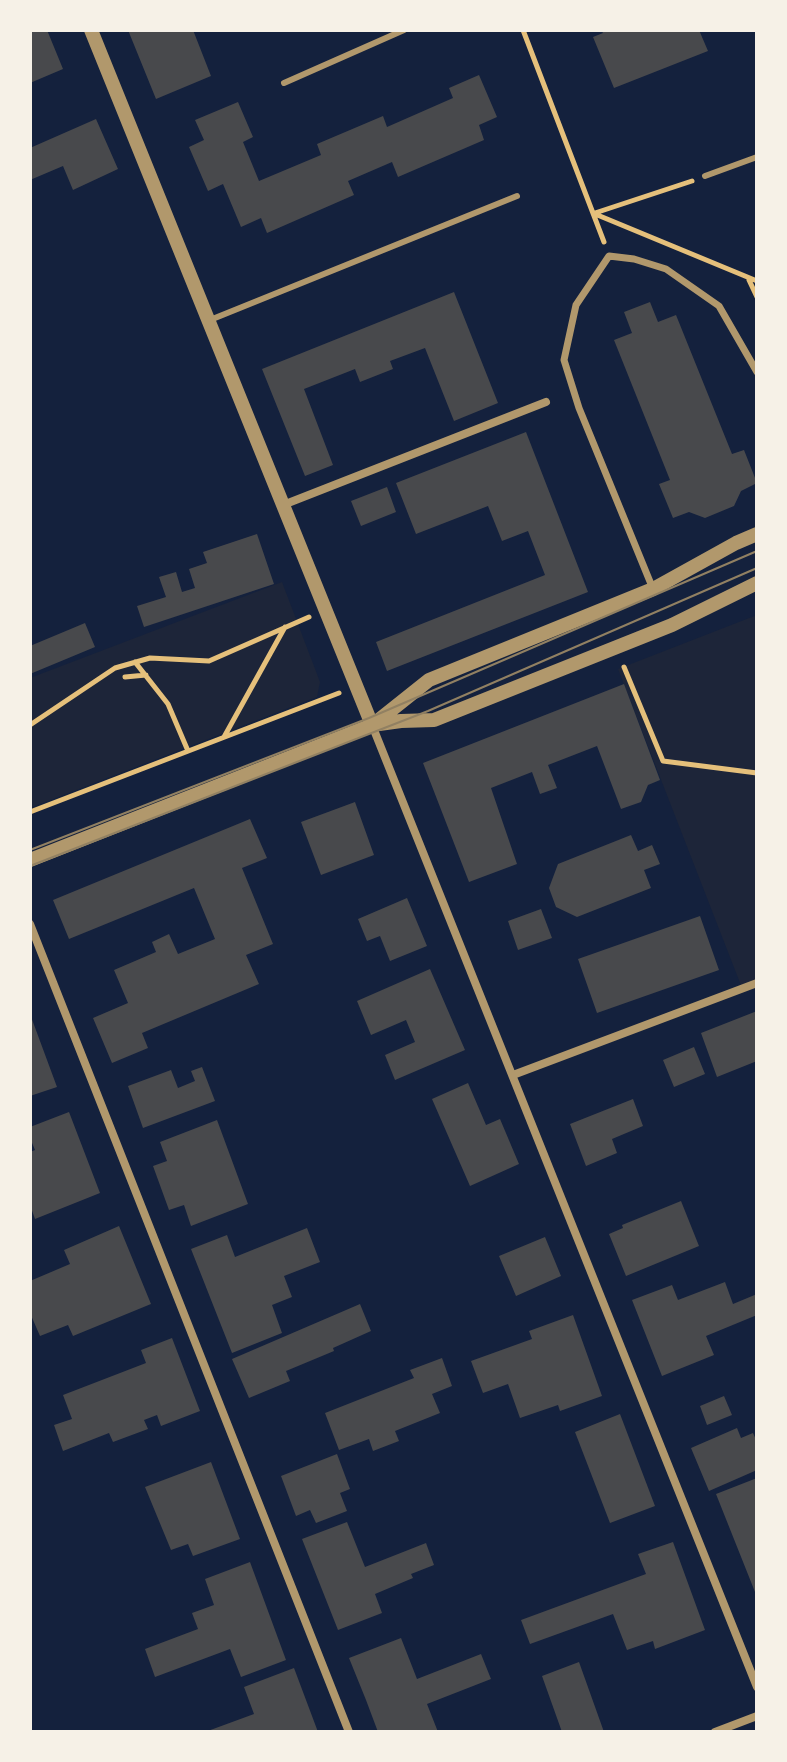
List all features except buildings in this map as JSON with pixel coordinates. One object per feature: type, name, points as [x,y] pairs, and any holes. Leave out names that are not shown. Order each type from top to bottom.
[{"type":"street","points":[[91,30],[757,1687]]},
{"type":"street","points":[[653,589],[579,408],[564,360],[576,305],[609,256],[634,259],[666,269],[719,306],[757,372]]},
{"type":"street","points":[[283,505],[546,402]]},
{"type":"street","points":[[372,725],[429,680],[653,589],[736,543],[757,536]]},
{"type":"street","points":[[30,860],[372,725],[434,720],[672,625],[755,584]]},
{"type":"street","points":[[30,924],[349,1732]]},
{"type":"street","points":[[513,1075],[757,983]]},
{"type":"street","points":[[715,1732],[757,1716]]},
{"type":"lane","points":[[284,83],[387,33],[404,30]]},
{"type":"lane","points":[[705,176],[757,157]]},
{"type":"lane","points":[[210,320],[517,196]]},
{"type":"path","points":[[523,30],[609,256]]},
{"type":"path","points":[[594,213],[705,176]]},
{"type":"path","points":[[594,213],[757,281]]},
{"type":"path","points":[[749,279],[757,297]]},
{"type":"path","points":[[30,725],[115,668],[150,658],[209,661],[326,610]]},
{"type":"path","points":[[224,738],[285,627]]},
{"type":"path","points":[[135,662],[168,704],[188,751]]},
{"type":"path","points":[[624,666],[663,761],[757,773]]},
{"type":"path","points":[[125,677],[146,675]]},
{"type":"path","points":[[30,812],[356,686]]},
{"type":"shaded area","points":[[282,582],[320,682],[317,697],[30,808],[30,678]]},
{"type":"shaded area","points":[[757,615],[757,983],[742,988],[618,669]]},
{"type":"tram line","points":[[30,850],[369,718],[757,551]]},
{"type":"tram line","points":[[30,866],[428,711],[757,568]]}]
